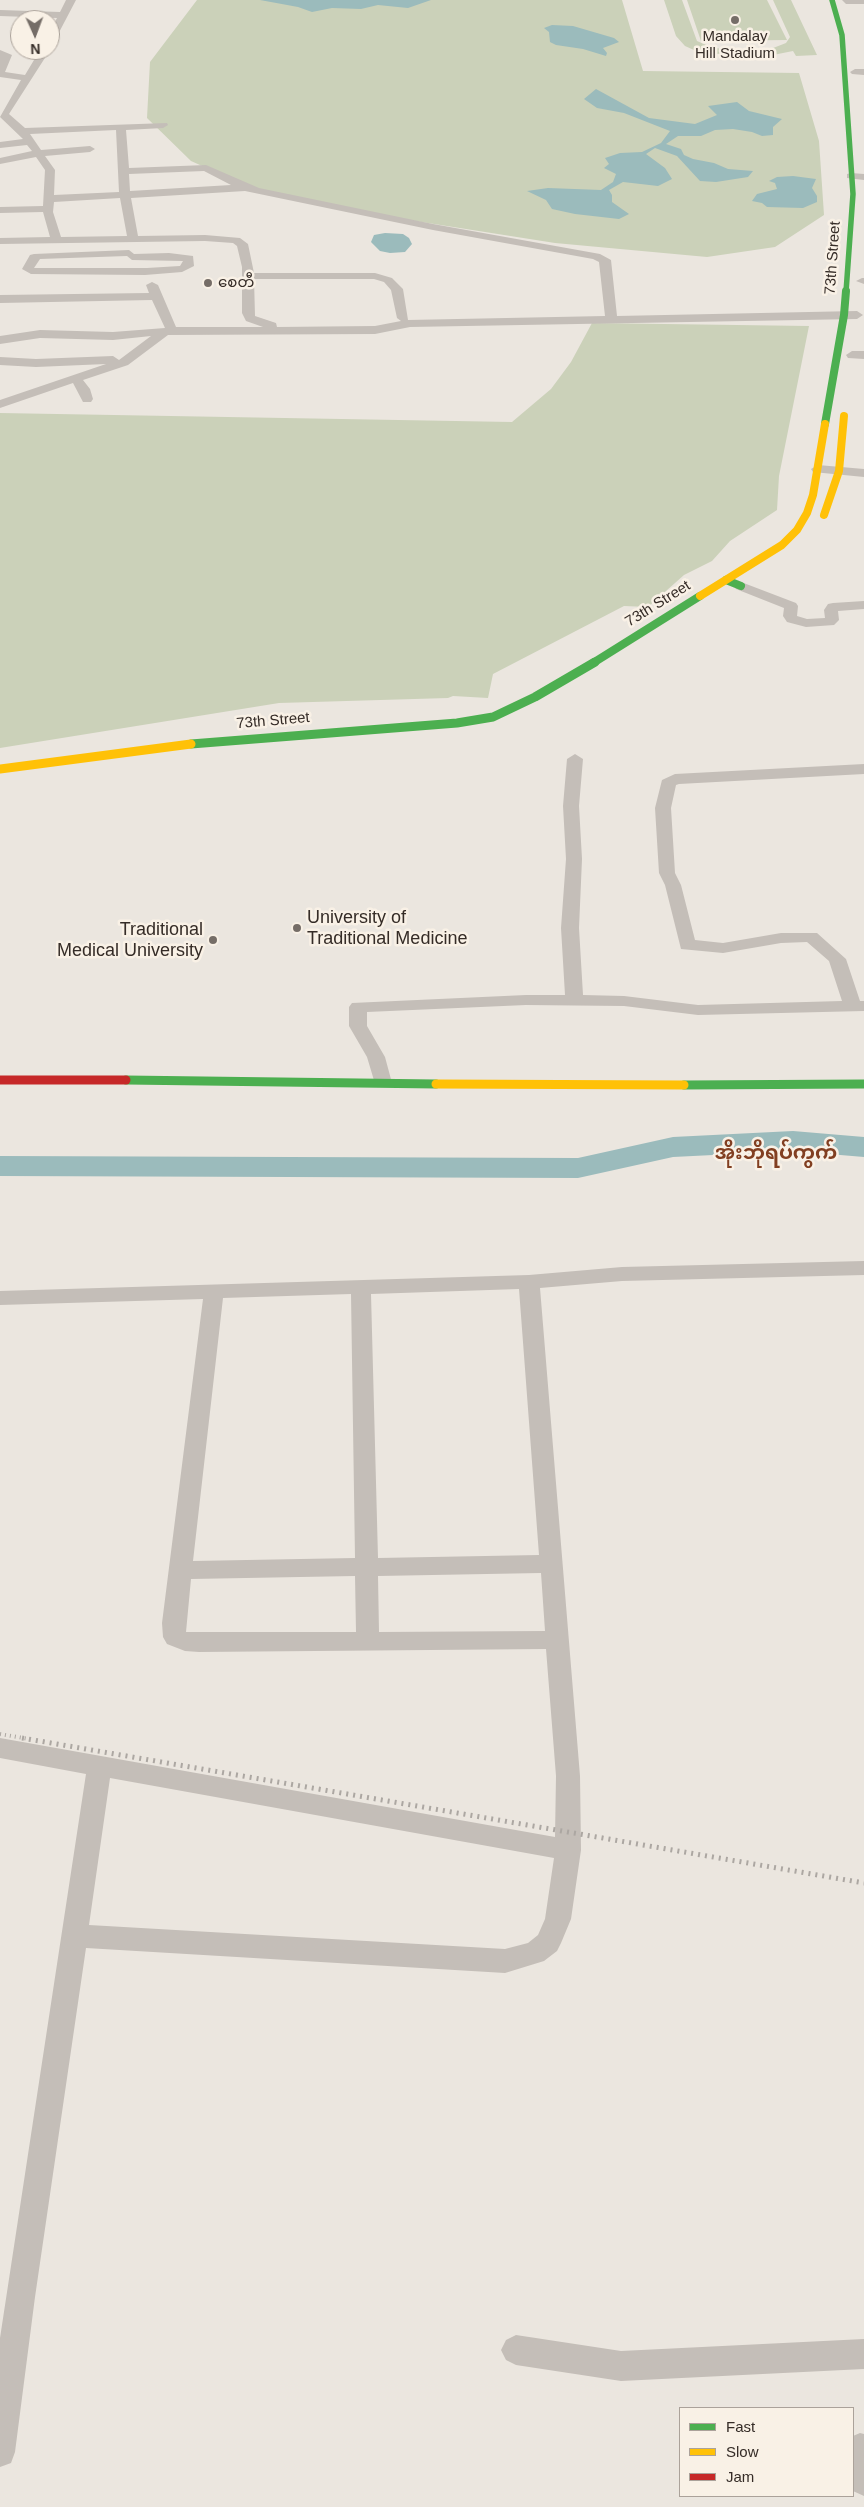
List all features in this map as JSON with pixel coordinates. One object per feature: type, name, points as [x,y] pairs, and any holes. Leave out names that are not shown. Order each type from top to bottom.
[{"type":"main road","name":"73th Street","points":[[0,769],[214,741],[457,723],[493,717],[535,697],[583,669],[782,545],[796,530],[807,513],[818,469],[844,315],[853,194],[842,35],[832,0]]},
{"type":"main road","points":[[855,54],[859,72],[858,87]]},
{"type":"main road","points":[[854,339],[856,358]]},
{"type":"main road","points":[[815,528],[824,515],[838,471],[845,408]]},
{"type":"main road","points":[[726,580],[741,586]]},
{"type":"main road","name":"73th Street","points":[[584,682],[641,647]]},
{"type":"main road","name":"73th Street","points":[[0,781],[194,755],[462,734]]},
{"type":"main road","points":[[0,1080],[80,1079],[545,1086],[864,1084]]},
{"type":"street","points":[[60,21],[70,0]]},
{"type":"street","points":[[847,4],[864,1]]},
{"type":"street","points":[[0,13],[63,15]]},
{"type":"street","points":[[0,53],[7,55],[0,74],[27,78]]},
{"type":"street","points":[[38,60],[4,115],[23,131],[50,170],[47,204],[57,240]]},
{"type":"street","points":[[23,131],[163,125]]},
{"type":"street","points":[[121,126],[125,194],[133,239]]},
{"type":"street","points":[[0,145],[31,142]]},
{"type":"street","points":[[0,161],[40,153],[90,149]]},
{"type":"street","points":[[125,171],[206,168],[246,188],[374,216],[601,257],[605,260],[611,318]]},
{"type":"street","points":[[851,176],[864,177]]},
{"type":"street","points":[[0,210],[125,194],[246,188]]},
{"type":"street","points":[[0,252],[4,241],[221,237],[236,240],[242,244],[245,250],[248,276],[248,313],[250,318],[288,330]]},
{"type":"street","points":[[116,240],[145,271],[157,296],[167,332]]},
{"type":"street","points":[[130,255],[182,256],[189,258],[188,266],[182,269],[145,271],[31,271],[28,269],[34,257],[40,256],[130,255]]},
{"type":"street","points":[[248,276],[375,276],[388,280],[397,289],[403,318]]},
{"type":"street","points":[[0,299],[157,296]]},
{"type":"street","points":[[0,340],[40,334],[113,336],[167,332],[375,330],[410,323],[857,315]]},
{"type":"street","points":[[0,404],[127,360],[167,332]]},
{"type":"street","points":[[0,361],[127,360]]},
{"type":"street","points":[[76,379],[84,389],[87,399]]},
{"type":"street","points":[[818,469],[864,473]]},
{"type":"street","points":[[741,586],[791,606],[790,616],[792,619],[806,623],[829,622],[832,620],[831,610],[833,607],[864,605]]},
{"type":"street","points":[[575,759],[571,806],[574,859],[570,928],[572,946],[571,972],[575,1000]]},
{"type":"street","points":[[859,1006],[844,984],[837,959],[811,937],[781,938],[723,948],[686,945],[673,885],[667,873],[663,808],[668,783],[674,779],[841,768],[864,769]]},
{"type":"street","points":[[384,1083],[376,1056],[358,1026],[358,1007],[575,1000],[624,1001],[698,1010],[859,1006]]},
{"type":"street","points":[[0,1298],[529,1282],[622,1274],[864,1268]]},
{"type":"street","points":[[73,1936],[505,1961],[535,1953],[548,1943],[558,1919],[568,1850],[568,1776],[529,1282]]},
{"type":"street","points":[[361,1287],[368,1640]]},
{"type":"street","points":[[214,1292],[174,1623],[175,1637],[186,1642],[557,1640]]},
{"type":"street","points":[[180,1570],[552,1564]]},
{"type":"street","points":[[0,1748],[568,1850]]},
{"type":"street","points":[[0,2452],[20,2297],[36,2202],[99,1766]]},
{"type":"street","points":[[516,2350],[621,2366],[864,2354]]},
{"type":"street","points":[[860,2448],[864,2481]]},
{"type":"green space","points":[[197,0],[622,0],[643,71],[799,73],[819,141],[824,215],[775,247],[707,257],[555,243],[396,218],[256,190],[191,161],[147,118],[150,62]]},
{"type":"green space","points":[[664,0],[682,0],[697,41],[711,47],[738,52],[768,50],[786,43],[790,37],[773,0],[791,0],[817,55],[796,56],[793,51],[763,57],[735,57],[694,50],[685,46],[676,36]]},
{"type":"green space","name":"Mandalay Hill Stadium","points":[[687,0],[767,0],[787,40],[701,41]]},
{"type":"green space","points":[[592,323],[809,326],[779,476],[777,510],[730,541],[712,561],[684,575],[648,607],[624,606],[493,674],[488,698],[453,696],[448,698],[279,703],[0,748],[0,413],[512,422],[551,389],[571,362]]},
{"type":"water","points":[[260,0],[431,0],[408,8],[378,5],[361,9],[332,8],[312,12],[298,7]]},
{"type":"water","points":[[552,25],[573,26],[614,38],[619,42],[603,48],[607,53],[606,56],[583,49],[556,45],[550,42],[549,32],[544,28]]},
{"type":"water","points":[[596,89],[649,118],[695,124],[717,115],[708,106],[737,102],[749,111],[782,119],[773,127],[773,135],[762,136],[752,132],[733,129],[715,130],[701,136],[678,136],[666,144],[681,149],[684,155],[693,159],[714,163],[728,169],[753,171],[748,177],[716,182],[700,181],[677,156],[655,148],[646,154],[665,168],[672,179],[658,186],[623,182],[609,190],[612,195],[612,202],[629,214],[619,219],[575,214],[552,209],[546,200],[527,191],[548,188],[601,190],[613,182],[616,174],[604,168],[609,164],[605,158],[620,153],[642,152],[661,143],[670,131],[624,113],[597,108],[584,99]]},
{"type":"water","points":[[793,176],[816,179],[812,188],[817,196],[817,202],[803,208],[767,207],[762,203],[752,201],[757,194],[777,189],[775,183],[769,181],[777,177]]},
{"type":"water","points":[[385,233],[403,234],[409,238],[412,244],[405,252],[390,253],[380,251],[371,242],[374,235]]},
{"type":"waterway","points":[[0,1166],[578,1168],[673,1147],[793,1141],[864,1147]]},
{"type":"railway","points":[[0,1734],[29,1739]]},
{"type":"railway","points":[[22,1738],[864,1883]]},
{"type":"traffic: fast","points":[[825,424],[844,315],[853,194],[842,35],[832,0]]},
{"type":"traffic: fast","points":[[726,580],[741,586]]},
{"type":"traffic: fast","points":[[191,744],[457,723],[493,717],[535,697],[583,669],[700,596]]},
{"type":"traffic: fast","points":[[126,1080],[436,1084]]},
{"type":"traffic: fast","points":[[684,1085],[864,1084]]},
{"type":"traffic: slow","points":[[824,515],[839,471],[844,416]]},
{"type":"traffic: slow","points":[[700,596],[782,545],[797,530],[807,513],[813,495],[825,424]]},
{"type":"traffic: slow","points":[[0,769],[191,744]]},
{"type":"traffic: slow","points":[[436,1084],[684,1085]]},
{"type":"traffic: jam","points":[[0,1080],[126,1080]]},
{"type":"place","name":"Mandalay Hill Stadium","points":[[735,20]]},
{"type":"place","name":"စေတီ","points":[[208,283]]},
{"type":"place","name":"University of Traditional Medicine","points":[[297,928]]},
{"type":"place","name":"Traditional Medical University","points":[[213,940]]},
{"type":"district","name":"အိုးဘိုရပ်ကွက်","points":[[776,1153]]}]
